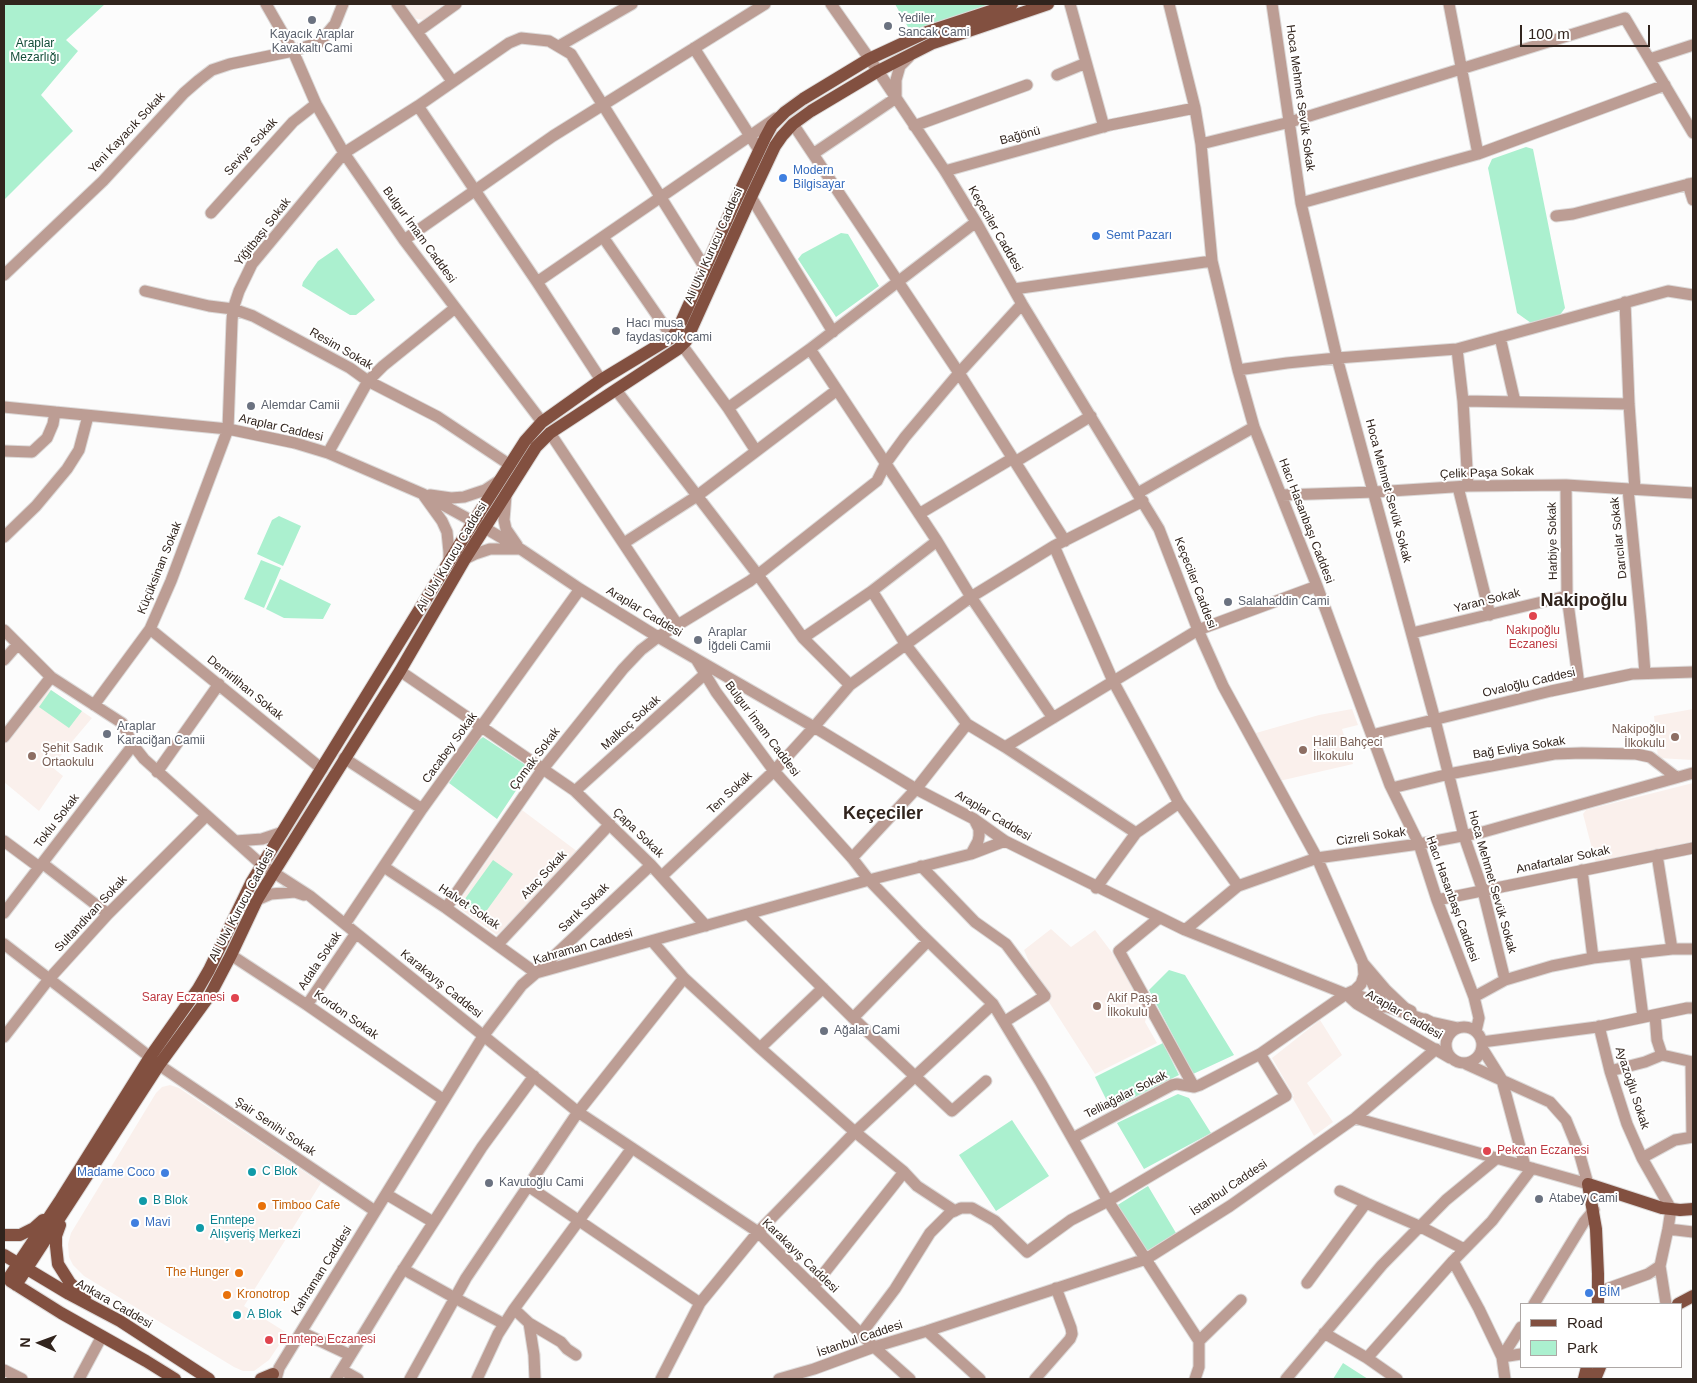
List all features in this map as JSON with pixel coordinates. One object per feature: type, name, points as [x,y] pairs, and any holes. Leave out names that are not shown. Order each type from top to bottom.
[{"type":"main road","name":"Ali Ulvi Kurucu Caddesi","points":[[9,1280],[22,1266],[64,1203],[155,1061],[202,983],[251,883],[448,563],[506,494],[536,446],[550,433],[616,390],[677,341],[678,329],[772,125],[802,99],[869,59],[927,32],[1012,4]]},
{"type":"main road","name":"Ali Ulvi Kurucu Caddesi","points":[[155,1061],[210,995],[231,956],[257,900],[400,671],[465,559],[501,480],[530,435],[542,422],[601,380],[677,341],[686,341],[775,146],[793,124],[810,111],[878,71],[933,43],[1048,4]]},
{"type":"main road","points":[[1588,1184],[1671,1209],[1693,1209]]},
{"type":"main road","points":[[1588,1184],[1594,1210],[1598,1260],[1598,1298]]},
{"type":"main road","points":[[1594,1210],[1604,1196],[1616,1194]]},
{"type":"main road","points":[[4,1235],[20,1235],[34,1228],[64,1203]]},
{"type":"main road","points":[[64,1203],[56,1236],[58,1264],[70,1283],[98,1308],[120,1321]]},
{"type":"main road","name":"Ankara Caddesi","points":[[4,1255],[120,1321],[210,1379]]},
{"type":"main road","points":[[9,1280],[61,1313],[175,1379]]},
{"type":"street","name":"Bulgur İmam Caddesi","points":[[266,4],[293,51],[316,104],[344,153],[404,240],[542,422]]},
{"type":"street","name":"Yeni Kayacık Sokak","points":[[4,275],[103,180],[184,93],[199,80],[212,70],[230,64],[293,51],[320,42],[335,24],[343,4]]},
{"type":"street","points":[[397,4],[452,81]]},
{"type":"street","points":[[417,32],[456,4]]},
{"type":"street","points":[[632,4],[617,8],[559,46],[571,54],[705,268]]},
{"type":"street","points":[[404,240],[553,136],[765,4]]},
{"type":"street","name":"Keçeciler Caddesi","points":[[831,4],[945,171],[1022,304],[1159,529],[1198,630],[1223,686],[1317,858],[1364,963],[1386,990],[1405,1008],[1431,1022],[1458,1028]]},
{"type":"street","points":[[1070,4],[1104,127]]},
{"type":"street","name":"Hacı Hasanbaşı Caddesi","points":[[1169,4],[1195,108],[1201,144],[1212,261],[1238,370],[1254,427],[1317,586],[1392,788],[1419,844],[1437,900],[1474,996],[1479,1018],[1476,1031]]},
{"type":"street","name":"Hoca Mehmet Sevük Sokak","points":[[1272,4],[1301,203],[1337,358],[1436,720],[1464,836],[1483,891],[1505,980]]},
{"type":"street","points":[[1449,4],[1463,68],[1478,154]]},
{"type":"street","points":[[1201,144],[1290,122],[1625,18],[1693,133]]},
{"type":"street","name":"Yiğitbaşı Sokak","points":[[228,429],[233,309],[239,290],[252,264],[344,153],[418,106],[509,43],[522,38],[549,41],[559,46]]},
{"type":"street","points":[[1650,59],[1693,46]]},
{"type":"street","points":[[694,48],[759,150]]},
{"type":"street","points":[[813,154],[896,98],[896,80],[900,66],[917,51]]},
{"type":"street","points":[[1057,75],[1086,63]]},
{"type":"street","points":[[914,126],[1027,85]]},
{"type":"street","points":[[1301,203],[1478,154],[1665,85]]},
{"type":"street","name":"Seviye Sokak","points":[[211,213],[292,122],[316,104]]},
{"type":"street","points":[[418,106],[601,380]]},
{"type":"street","name":"Bağönü","points":[[945,171],[1104,127],[1195,108]]},
{"type":"street","points":[[537,282],[785,112]]},
{"type":"street","points":[[793,124],[959,373],[1065,540]]},
{"type":"street","points":[[1556,216],[1573,214],[1691,183],[1693,200]]},
{"type":"street","points":[[751,197],[833,332]]},
{"type":"street","points":[[728,408],[810,350],[976,222]]},
{"type":"street","points":[[603,237],[677,341],[728,408],[756,451]]},
{"type":"street","points":[[1014,289],[1212,261]]},
{"type":"street","name":"Resim Sokak","points":[[146,291],[209,306],[233,309],[261,320],[350,368],[368,381],[438,417],[510,465]]},
{"type":"street","points":[[1238,370],[1337,358],[1457,349],[1668,292],[1693,295]]},
{"type":"street","name":"Darıcılar Sokak","points":[[1626,302],[1631,489],[1645,673]]},
{"type":"street","name":"Çomak Sokak","points":[[446,908],[542,770],[623,669],[641,650],[677,624],[758,575],[877,481],[886,463],[905,436],[1022,304]]},
{"type":"street","points":[[328,453],[368,381],[383,366],[455,308]]},
{"type":"street","points":[[1500,337],[1515,402]]},
{"type":"street","points":[[1457,349],[1463,401],[1463,486],[1490,614]]},
{"type":"street","points":[[810,350],[1052,718]]},
{"type":"street","points":[[616,390],[758,575],[803,638],[850,685]]},
{"type":"street","points":[[624,543],[697,496],[837,390]]},
{"type":"street","points":[[1463,401],[1629,404]]},
{"type":"street","name":"Araplar Caddesi","points":[[4,407],[228,429],[296,443],[328,453],[423,494],[480,524],[658,637],[814,727],[916,789],[974,819],[1005,841],[1096,888],[1185,930],[1346,994],[1360,996],[1431,1022]]},
{"type":"street","points":[[4,451],[32,452],[47,438],[53,424],[55,412]]},
{"type":"street","points":[[4,537],[36,506],[67,469],[79,450],[88,416]]},
{"type":"street","points":[[919,514],[1091,416]]},
{"type":"street","name":"Ten Sokak","points":[[662,876],[774,771],[850,685],[971,596],[1140,497],[1254,427]]},
{"type":"street","name":"Küçüksinan Sokak","points":[[94,704],[150,629],[171,581],[228,429]]},
{"type":"street","points":[[550,433],[677,624]]},
{"type":"street","points":[[423,494],[451,498],[464,497],[485,490],[501,480]]},
{"type":"street","name":"Çelik Paşa Sokak","points":[[1282,495],[1375,492],[1463,486],[1566,485],[1693,493]]},
{"type":"street","name":"Harbiye Sokak","points":[[1566,485],[1568,596],[1579,685]]},
{"type":"street","points":[[423,494],[447,532],[448,563]]},
{"type":"street","points":[[506,494],[504,510],[506,529],[522,550]]},
{"type":"street","points":[[803,638],[872,591],[937,541]]},
{"type":"street","points":[[1054,546],[1113,681],[1179,804],[1238,886]]},
{"type":"street","points":[[465,559],[490,549],[507,548],[522,550]]},
{"type":"street","points":[[1005,747],[1198,630],[1317,586]]},
{"type":"street","name":"Cacabey Sokak","points":[[345,924],[422,809],[580,589]]},
{"type":"street","points":[[872,591],[906,645],[967,724],[1136,833]]},
{"type":"street","name":"Yaran Sokak","points":[[1412,634],[1568,596]]},
{"type":"street","name":"Demirlihan Sokak","points":[[150,629],[322,769]]},
{"type":"street","name":"Karakayış Caddesi","points":[[4,630],[51,677],[122,724],[133,745],[144,759],[262,865],[310,896],[578,1112],[758,1232],[874,1347],[910,1379]]},
{"type":"street","points":[[4,660],[18,644]]},
{"type":"street","name":"Bulgur İmam Caddesi","points":[[696,658],[723,703],[774,771],[852,858],[869,880],[928,942],[993,1004],[1073,1138],[1108,1201],[1199,1341]]},
{"type":"street","name":"Çapa Sokak","points":[[400,671],[575,791],[651,864],[706,926]]},
{"type":"street","name":"Ovaloğlu Caddesi","points":[[1372,735],[1632,674],[1693,672]]},
{"type":"street","name":"Malkoç Sokak","points":[[575,791],[705,674]]},
{"type":"street","points":[[4,737],[51,677]]},
{"type":"street","points":[[157,772],[219,684]]},
{"type":"street","points":[[852,858],[916,789],[967,724]]},
{"type":"street","name":"Toklu Sokak","points":[[4,913],[133,745]]},
{"type":"street","name":"Bağ Evliya Sokak","points":[[1392,788],[1449,774],[1554,754],[1636,754],[1650,757],[1676,777]]},
{"type":"street","points":[[344,758],[422,809]]},
{"type":"street","name":"Cizreli Sokak","points":[[1185,930],[1238,886],[1317,858],[1419,844],[1484,832],[1693,773]]},
{"type":"street","points":[[1096,888],[1136,833],[1179,804]]},
{"type":"street","name":"Sultandivan Sokak","points":[[5,1033],[49,979],[108,914],[206,816]]},
{"type":"street","points":[[971,854],[980,836],[974,819]]},
{"type":"street","name":"Ataç Sokak","points":[[498,944],[610,824]]},
{"type":"street","points":[[236,842],[262,839],[283,832]]},
{"type":"street","points":[[4,841],[108,914]]},
{"type":"street","name":"Kahraman Caddesi","points":[[271,1376],[301,1332],[484,1035],[522,985],[536,973],[869,880],[971,854],[1005,841]]},
{"type":"street","name":"Anafartalar Sokak","points":[[1437,900],[1693,848]]},
{"type":"street","points":[[1657,855],[1672,950]]},
{"type":"street","name":"Sarık Sokak","points":[[536,973],[651,864]]},
{"type":"street","points":[[921,866],[975,922],[1006,944],[1045,996],[1004,1022]]},
{"type":"street","name":"Halvet Sokak","points":[[384,868],[446,908],[536,973]]},
{"type":"street","points":[[1582,870],[1593,958]]},
{"type":"street","points":[[257,900],[283,892],[295,892],[310,896]]},
{"type":"street","points":[[748,915],[853,1018],[952,1110],[986,1081]]},
{"type":"street","points":[[1159,918],[1119,951],[1194,1087]]},
{"type":"street","name":"Adala Sokak","points":[[307,1004],[356,933]]},
{"type":"street","points":[[652,941],[684,978],[760,1048],[855,1132],[904,1172],[917,1186],[955,1211]]},
{"type":"street","points":[[853,1018],[928,942]]},
{"type":"street","name":"Şair Senihi Sokak","points":[[4,944],[155,1061],[375,1211]]},
{"type":"street","points":[[1474,996],[1505,980],[1552,966],[1593,958],[1693,949]]},
{"type":"street","points":[[1635,954],[1649,1016],[1662,1055]]},
{"type":"street","name":"Kordon Sokak","points":[[231,956],[307,1004],[444,1100]]},
{"type":"street","points":[[1364,963],[1382,1005],[1409,1034]]},
{"type":"street","name":"Telliağalar Sokak","points":[[1073,1138],[1172,1085],[1200,1086],[1260,1054],[1346,994],[1355,990],[1361,984],[1364,975],[1364,963]]},
{"type":"street","points":[[410,1379],[466,1278],[578,1112],[684,978]]},
{"type":"street","points":[[760,1048],[823,988]]},
{"type":"street","name":"Araplar Caddesi","points":[[1346,994],[1357,1004],[1450,1058]]},
{"type":"street","points":[[662,1379],[700,1303],[758,1232],[855,1132],[993,1004]]},
{"type":"street","points":[[1482,1045],[1693,1008]]},
{"type":"street","name":"Ayazoğlu Sokak","points":[[1599,1026],[1626,1124],[1642,1158],[1671,1209]]},
{"type":"street","points":[[1528,1167],[1502,1080],[1476,1031],[1464,1027],[1452,1031],[1446,1041],[1447,1053],[1450,1058],[1460,1064],[1466,1064],[1502,1080],[1550,1102],[1566,1120],[1579,1152],[1588,1184]]},
{"type":"street","points":[[1466,1064],[1476,1059],[1480,1054],[1482,1045]]},
{"type":"street","name":"İstanbul Caddesi","points":[[779,1379],[815,1374],[874,1347],[1146,1259],[1230,1206],[1355,1118],[1436,1050]]},
{"type":"street","points":[[861,1334],[895,1289],[930,1233],[950,1213],[961,1208],[972,1208],[994,1221],[1027,1252],[1071,1220],[1108,1201],[1286,1096],[1260,1054]]},
{"type":"street","points":[[1610,1071],[1645,1062],[1662,1055],[1692,1062],[1693,1137],[1675,1140],[1642,1158]]},
{"type":"street","points":[[358,1379],[339,1375],[433,1222],[482,1147],[534,1076]]},
{"type":"street","points":[[1355,1118],[1588,1184]]},
{"type":"street","points":[[477,1379],[498,1334],[514,1309],[632,1148]]},
{"type":"street","points":[[1286,1379],[1382,1265],[1446,1200],[1497,1158]]},
{"type":"street","points":[[1367,1358],[1492,1220],[1528,1167]]},
{"type":"street","points":[[813,1287],[904,1172]]},
{"type":"street","points":[[528,1186],[700,1303]]},
{"type":"street","points":[[1340,1191],[1420,1226],[1464,1249]]},
{"type":"street","points":[[386,1194],[433,1222]]},
{"type":"street","points":[[1306,1283],[1366,1204]]},
{"type":"street","points":[[1666,1303],[1660,1266],[1671,1209]]},
{"type":"street","points":[[1535,1303],[1584,1222],[1594,1210]]},
{"type":"street","points":[[1668,1229],[1693,1232]]},
{"type":"street","points":[[1453,1261],[1502,1357],[1505,1379]]},
{"type":"street","points":[[1598,1298],[1648,1274],[1660,1266]]},
{"type":"street","points":[[403,1268],[504,1324]]},
{"type":"street","points":[[1035,1379],[1070,1339],[1072,1334],[1056,1288]]},
{"type":"street","points":[[1195,1379],[1199,1368],[1199,1341],[1241,1300]]},
{"type":"street","points":[[514,1309],[529,1324],[561,1342],[576,1355]]},
{"type":"street","points":[[529,1324],[536,1379]]},
{"type":"street","points":[[1502,1357],[1520,1329]]},
{"type":"street","points":[[927,1331],[980,1379]]},
{"type":"street","points":[[301,1332],[350,1355]]},
{"type":"street","points":[[1324,1333],[1367,1358],[1397,1379]]},
{"type":"street","points":[[79,1379],[102,1336]]},
{"type":"street","points":[[1502,1357],[1520,1354]]},
{"type":"street","points":[[4,1370],[22,1379]]},
{"type":"shaded area","points":[[403,4],[444,4],[424,20],[412,18]]},
{"type":"shaded area","name":"Şehit Sadık Ortaokulu","points":[[48,689],[92,718],[52,767],[63,776],[39,811],[4,782],[4,741]]},
{"type":"shaded area","name":"Halil Bahçeci İlkokulu","points":[[1352,709],[1358,725],[1342,729],[1353,764],[1275,782],[1249,735],[1319,715]]},
{"type":"shaded area","name":"Nakipoğlu İlkokulu","points":[[1693,709],[1693,760],[1658,758],[1654,716]]},
{"type":"shaded area","points":[[1693,783],[1693,843],[1596,864],[1583,814],[1586,810]]},
{"type":"shaded area","points":[[522,810],[578,852],[497,935],[456,906]]},
{"type":"shaded area","name":"Akif Paşa İlkokulu","points":[[1051,929],[1071,947],[1095,930],[1113,954],[1147,1014],[1145,1022],[1157,1043],[1095,1074],[1047,999],[1024,950]]},
{"type":"shaded area","points":[[1320,1020],[1342,1055],[1307,1083],[1333,1122],[1314,1136],[1272,1058]]},
{"type":"shaded area","name":"Enntepe Alışveriş Merkezi","points":[[170,1085],[179,1088],[321,1183],[244,1306],[287,1333],[269,1360],[254,1371],[243,1371],[234,1367],[84,1276],[73,1265],[69,1257],[68,1244],[71,1233],[156,1093],[162,1087]]},
{"type":"green space","name":"Araplar Mezarlığı","points":[[4,4],[105,4],[66,40],[78,51],[41,95],[73,131],[4,200]]},
{"type":"green space","points":[[895,4],[989,4],[934,25],[913,36]]},
{"type":"green space","points":[[1526,147],[1533,149],[1565,308],[1557,319],[1531,323],[1517,313],[1488,168],[1492,159]]},
{"type":"green space","points":[[841,233],[848,234],[879,286],[836,317],[798,259],[802,254]]},
{"type":"green space","points":[[337,248],[375,300],[356,315],[350,315],[302,286],[318,261]]},
{"type":"green space","points":[[279,516],[301,526],[283,566],[257,554],[272,520]]},
{"type":"green space","points":[[261,560],[281,568],[264,608],[244,599]]},
{"type":"green space","points":[[280,579],[331,604],[323,619],[284,618],[266,609]]},
{"type":"green space","points":[[51,690],[82,711],[69,728],[39,707]]},
{"type":"green space","points":[[483,737],[527,766],[527,774],[497,819],[449,783],[478,741]]},
{"type":"green space","points":[[493,860],[513,874],[482,917],[462,903]]},
{"type":"green space","points":[[1169,970],[1185,975],[1234,1055],[1193,1074],[1149,990]]},
{"type":"green space","points":[[1163,1043],[1179,1075],[1111,1109],[1095,1077]]},
{"type":"green space","points":[[1178,1094],[1189,1098],[1211,1133],[1144,1169],[1117,1123]]},
{"type":"green space","points":[[1012,1120],[1049,1176],[996,1211],[959,1155]]},
{"type":"green space","points":[[1148,1186],[1176,1233],[1145,1252],[1116,1206]]},
{"type":"green space","points":[[1343,1363],[1368,1379],[1333,1379]]},
{"type":"place","name":"Kayacık Araplar Kavakaltı Cami","points":[[312,20]]},
{"type":"place","name":"Yediler Sancak Cami","points":[[888,26]]},
{"type":"place","name":"Modern Bilgisayar","points":[[783,178]]},
{"type":"place","name":"Semt Pazarı","points":[[1096,236]]},
{"type":"place","name":"Hacı musa faydasıçok cami","points":[[616,331]]},
{"type":"place","name":"Alemdar Camii","points":[[251,406]]},
{"type":"place","name":"Salahaddin Cami","points":[[1228,602]]},
{"type":"place","name":"Nakıpoğlu Eczanesi","points":[[1533,616]]},
{"type":"place","name":"Araplar İğdeli Camii","points":[[698,640]]},
{"type":"place","name":"Araplar Karaciğan Camii","points":[[107,734]]},
{"type":"place","name":"Nakipoğlu İlkokulu","points":[[1675,737]]},
{"type":"place","name":"Halil Bahçeci İlkokulu","points":[[1303,750]]},
{"type":"place","name":"Şehit Sadık Ortaokulu","points":[[32,756]]},
{"type":"place","name":"Saray Eczanesi","points":[[235,998]]},
{"type":"place","name":"Akif Paşa İlkokulu","points":[[1097,1006]]},
{"type":"place","name":"Ağalar Cami","points":[[824,1031]]},
{"type":"place","name":"Pekcan Eczanesi","points":[[1487,1151]]},
{"type":"place","name":"C Blok","points":[[252,1172]]},
{"type":"place","name":"Madame Coco","points":[[165,1173]]},
{"type":"place","name":"Kavutoğlu Cami","points":[[489,1183]]},
{"type":"place","name":"Atabey Cami","points":[[1539,1199]]},
{"type":"place","name":"B Blok","points":[[143,1201]]},
{"type":"place","name":"Timboo Cafe","points":[[262,1206]]},
{"type":"place","name":"Mavi","points":[[135,1223]]},
{"type":"place","name":"Enntepe Alışveriş Merkezi","points":[[200,1228]]},
{"type":"place","name":"The Hunger","points":[[239,1273]]},
{"type":"place","name":"BİM","points":[[1589,1293]]},
{"type":"place","name":"Kronotrop","points":[[227,1295]]},
{"type":"place","name":"A Blok","points":[[237,1315]]},
{"type":"place","name":"Enntepe Eczanesi","points":[[269,1340]]},
{"type":"district","name":"Nakipoğlu","points":[[1584,601]]},
{"type":"district","name":"Keçeciler","points":[[883,814]]}]
